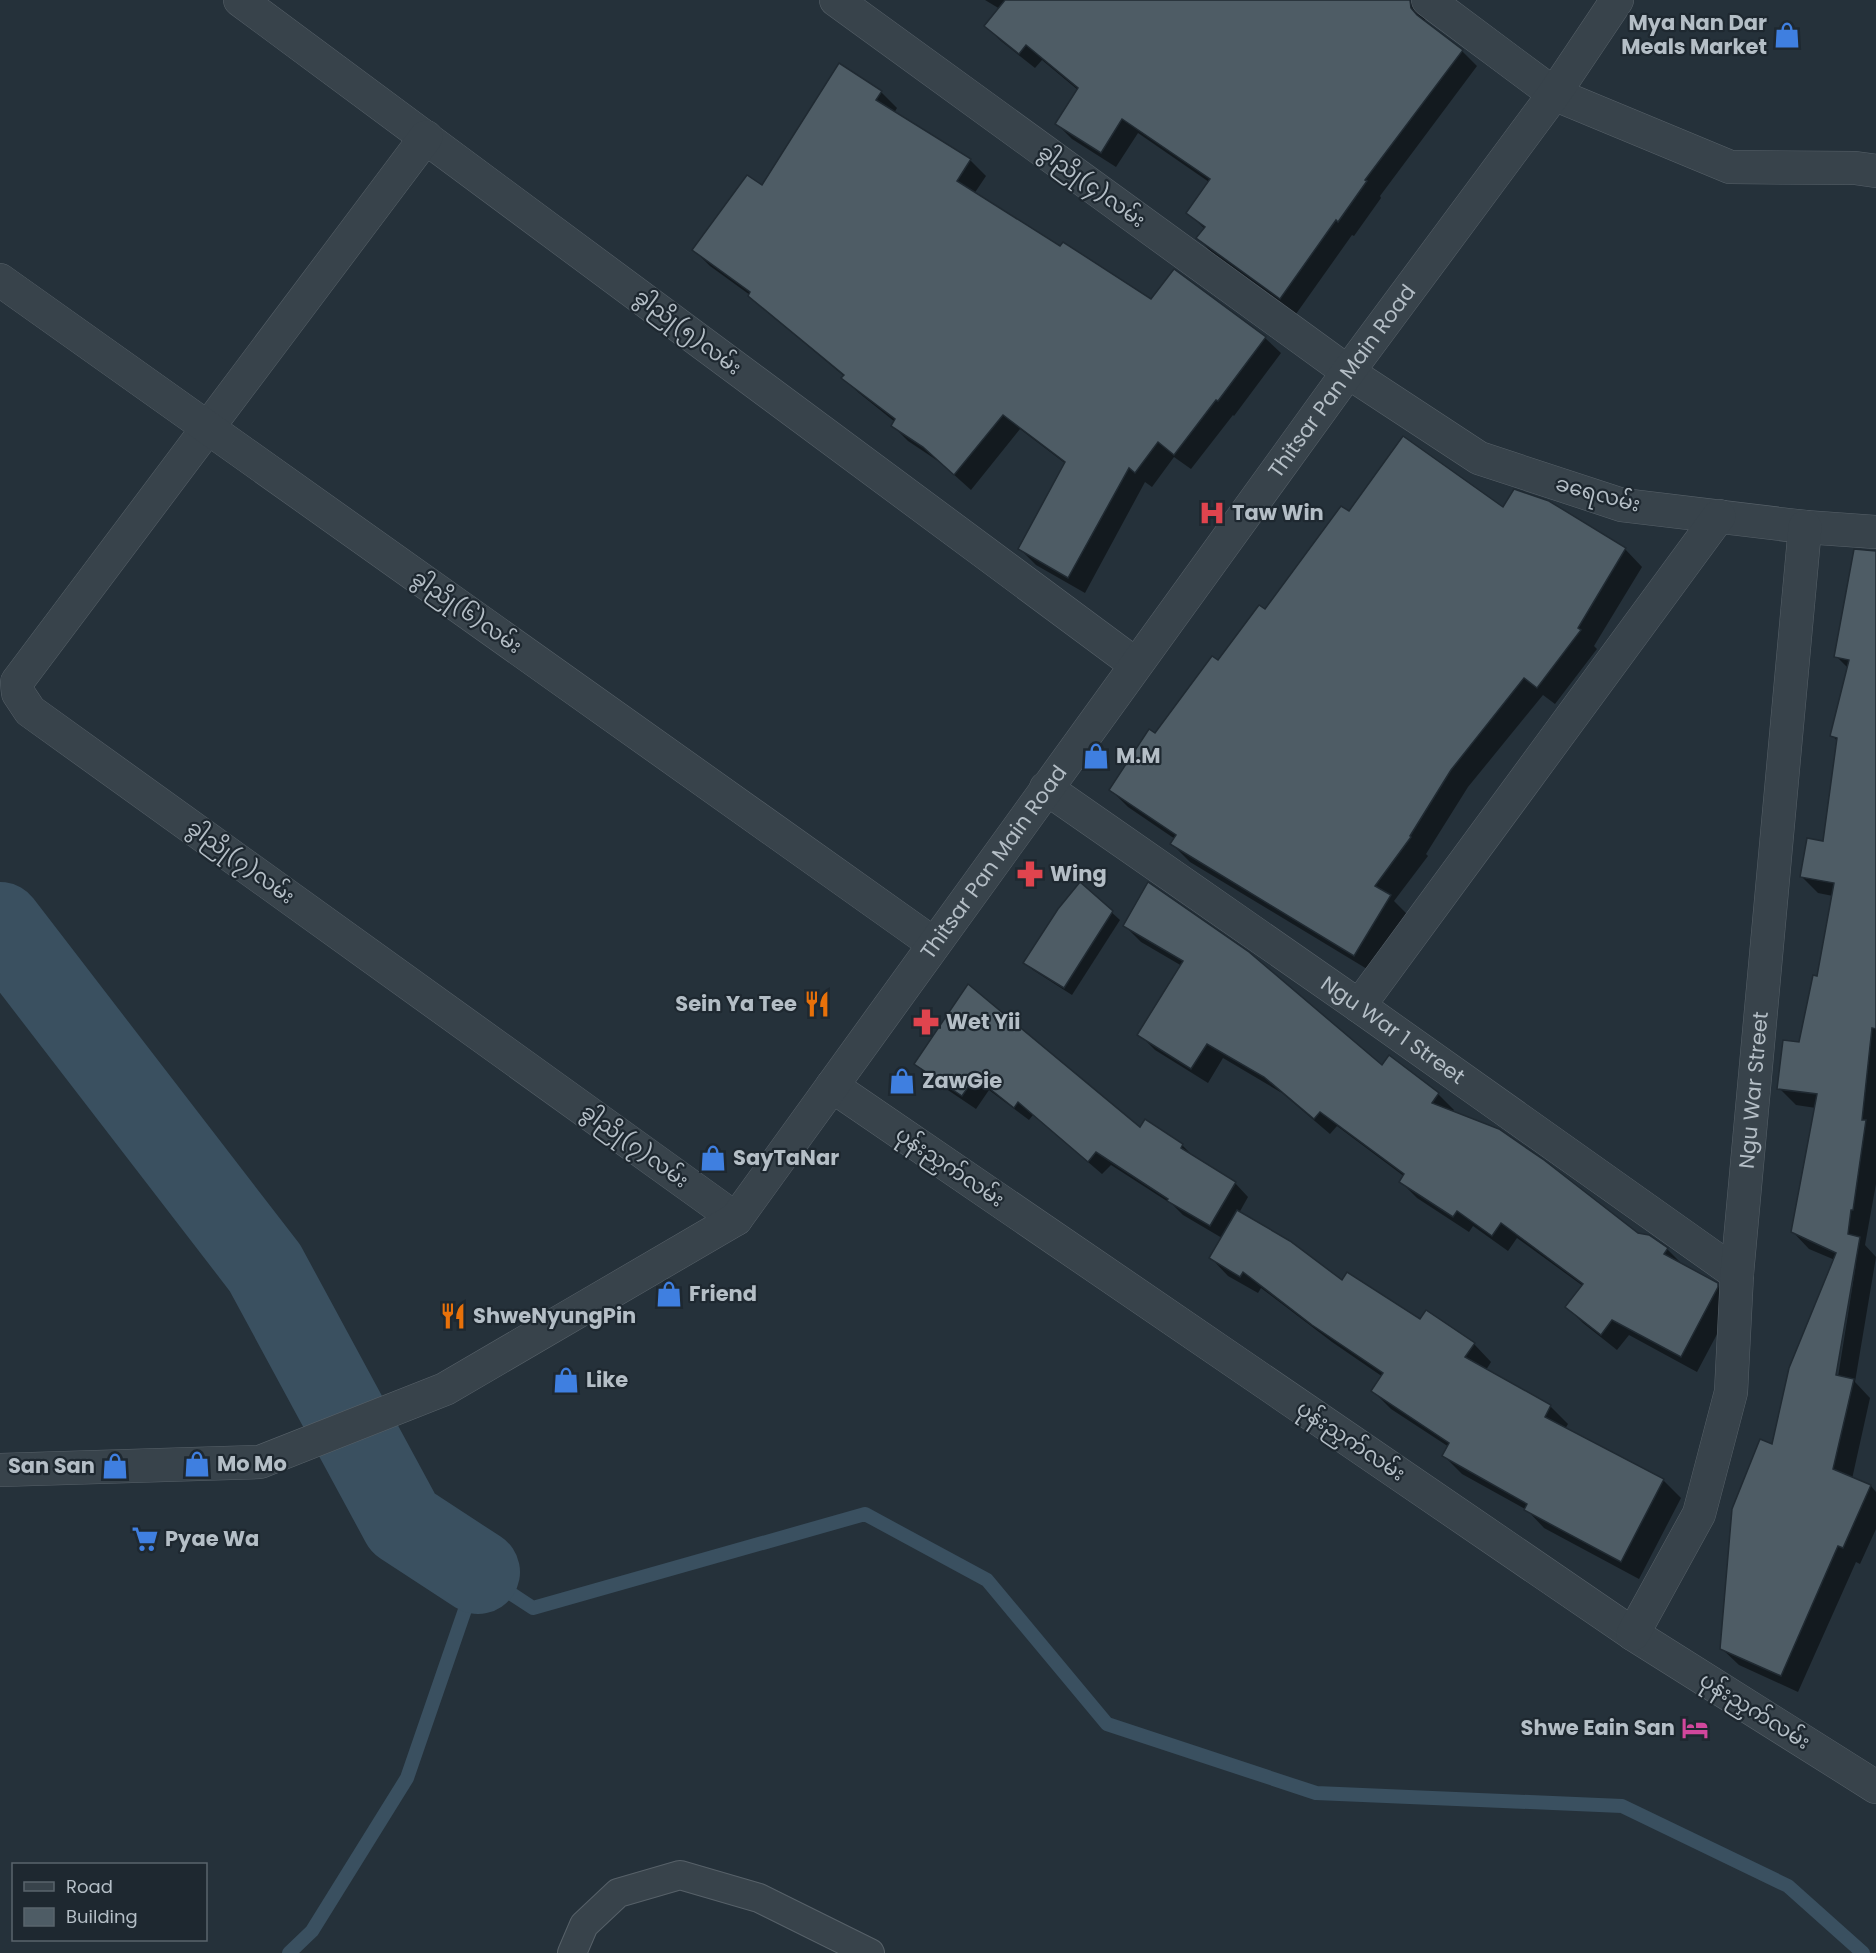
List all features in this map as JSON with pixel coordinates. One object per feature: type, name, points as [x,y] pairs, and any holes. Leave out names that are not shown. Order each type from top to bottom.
[{"type":"street","name":"ခွါညို(၅)လမ်း","points":[[240,0],[1136,664]]},
{"type":"street","name":"ခွါညို(၄)လမ်း","points":[[836,0],[1348,372]]},
{"type":"street","points":[[1428,0],[1554,94],[1730,167],[1855,168],[1876,171]]},
{"type":"street","name":"Thitsar Pan Main Road","points":[[0,1470],[261,1462],[445,1389],[736,1219],[1348,372],[1554,94],[1617,0]]},
{"type":"street","name":"ခွါညို(၇)လမ်း","points":[[426,137],[17,682],[18,693],[30,711],[736,1219]]},
{"type":"street","name":"ခွါညို(၆)လမ်း","points":[[0,280],[934,944]]},
{"type":"street","name":"ခရေလမ်း","points":[[1348,372],[1479,458],[1622,505],[1876,532]]},
{"type":"street","points":[[1359,1006],[1719,516]]},
{"type":"street","name":"Ngu War Street","points":[[1633,1634],[1699,1514],[1731,1392],[1737,1274],[1805,526]]},
{"type":"street","name":"Ngu War 1 Street","points":[[1046,788],[1737,1274]]},
{"type":"street","name":"ပုန်းညှက်လမ်း","points":[[831,1086],[1633,1634],[1876,1787]]},
{"type":"lane","points":[[572,1953],[584,1925],[618,1893],[680,1875],[759,1898],[870,1953]]},
{"type":"building","points":[[1005,0],[1410,0],[1411,8],[1417,15],[1463,50],[1365,180],[1367,181],[1338,222],[1336,220],[1280,299],[1196,238],[1205,227],[1186,213],[1210,179],[1122,119],[1101,153],[1055,124],[1078,88],[1026,45],[1019,54],[984,26]]},
{"type":"building","points":[[839,63],[882,91],[876,100],[971,159],[957,181],[1060,246],[1063,242],[1151,299],[1174,269],[1266,337],[1174,455],[1158,442],[1135,473],[1129,468],[1068,578],[1018,549],[1065,462],[1003,415],[954,475],[923,447],[891,426],[895,419],[841,378],[844,375],[748,296],[750,292],[692,250],[747,175],[762,185]]},
{"type":"building","points":[[1403,436],[1503,507],[1514,489],[1549,501],[1626,548],[1578,628],[1581,630],[1537,688],[1524,678],[1451,770],[1411,837],[1375,886],[1391,895],[1354,956],[1170,844],[1176,835],[1109,790],[1149,729],[1155,733],[1212,656],[1218,660],[1259,605],[1265,609],[1341,506],[1349,511]]},
{"type":"building","points":[[1854,549],[1876,551],[1876,1029],[1872,1028],[1862,1120],[1866,1120],[1848,1234],[1860,1237],[1836,1375],[1854,1379],[1833,1469],[1871,1485],[1843,1548],[1838,1546],[1781,1676],[1720,1649],[1732,1509],[1760,1439],[1772,1444],[1789,1368],[1836,1253],[1791,1232],[1817,1094],[1777,1089],[1783,1040],[1799,1042],[1813,975],[1817,976],[1834,883],[1800,877],[1807,838],[1823,841],[1837,738],[1830,736],[1849,660],[1834,657]]},
{"type":"building","points":[[1080,882],[1113,911],[1064,988],[1023,963],[1058,909]]},
{"type":"building","points":[[1148,882],[1249,952],[1382,1065],[1389,1055],[1439,1093],[1432,1103],[1499,1129],[1544,1160],[1638,1233],[1649,1235],[1668,1248],[1664,1254],[1718,1283],[1681,1357],[1612,1320],[1601,1335],[1565,1307],[1583,1284],[1501,1223],[1492,1236],[1457,1211],[1453,1217],[1399,1182],[1404,1174],[1320,1112],[1314,1119],[1264,1077],[1207,1044],[1191,1069],[1137,1035],[1183,961],[1123,926]]},
{"type":"building","points":[[968,984],[1140,1127],[1145,1119],[1183,1144],[1181,1148],[1236,1182],[1210,1226],[1167,1201],[1168,1199],[1096,1152],[1088,1162],[1018,1102],[1014,1108],[975,1077],[962,1096],[914,1064]]},
{"type":"building","points":[[1237,1210],[1290,1241],[1342,1280],[1347,1272],[1420,1319],[1426,1310],[1475,1343],[1465,1357],[1551,1405],[1545,1417],[1664,1479],[1621,1562],[1524,1510],[1527,1504],[1442,1456],[1449,1443],[1371,1391],[1383,1373],[1312,1325],[1243,1272],[1240,1277],[1209,1258]]},
{"type":"waterway","points":[[0,924],[265,1268],[403,1523],[478,1572]]},
{"type":"waterway","points":[[289,1953],[312,1931],[407,1778],[478,1572],[533,1608],[865,1514],[987,1580],[1107,1724],[1316,1793],[1622,1806],[1788,1886],[1863,1953]]},
{"type":"place","name":"Mya Nan Dar Meals Market","points":[[1787,35]]},
{"type":"place","name":"Taw Win","points":[[1212,513]]},
{"type":"place","name":"M.M","points":[[1096,756]]},
{"type":"place","name":"Wing","points":[[1030,874]]},
{"type":"place","name":"Sein Ya Tee","points":[[817,1004]]},
{"type":"place","name":"Wet Yii","points":[[926,1022]]},
{"type":"place","name":"ZawGie","points":[[902,1081]]},
{"type":"place","name":"SayTaNar","points":[[713,1158]]},
{"type":"place","name":"Friend","points":[[669,1294]]},
{"type":"place","name":"ShweNyungPin","points":[[453,1316]]},
{"type":"place","name":"Like","points":[[566,1380]]},
{"type":"place","name":"Mo Mo","points":[[197,1464]]},
{"type":"place","name":"San San","points":[[115,1466]]},
{"type":"place","name":"Pyae Wa","points":[[145,1539]]},
{"type":"place","name":"Shwe Eain San","points":[[1695,1728]]}]
